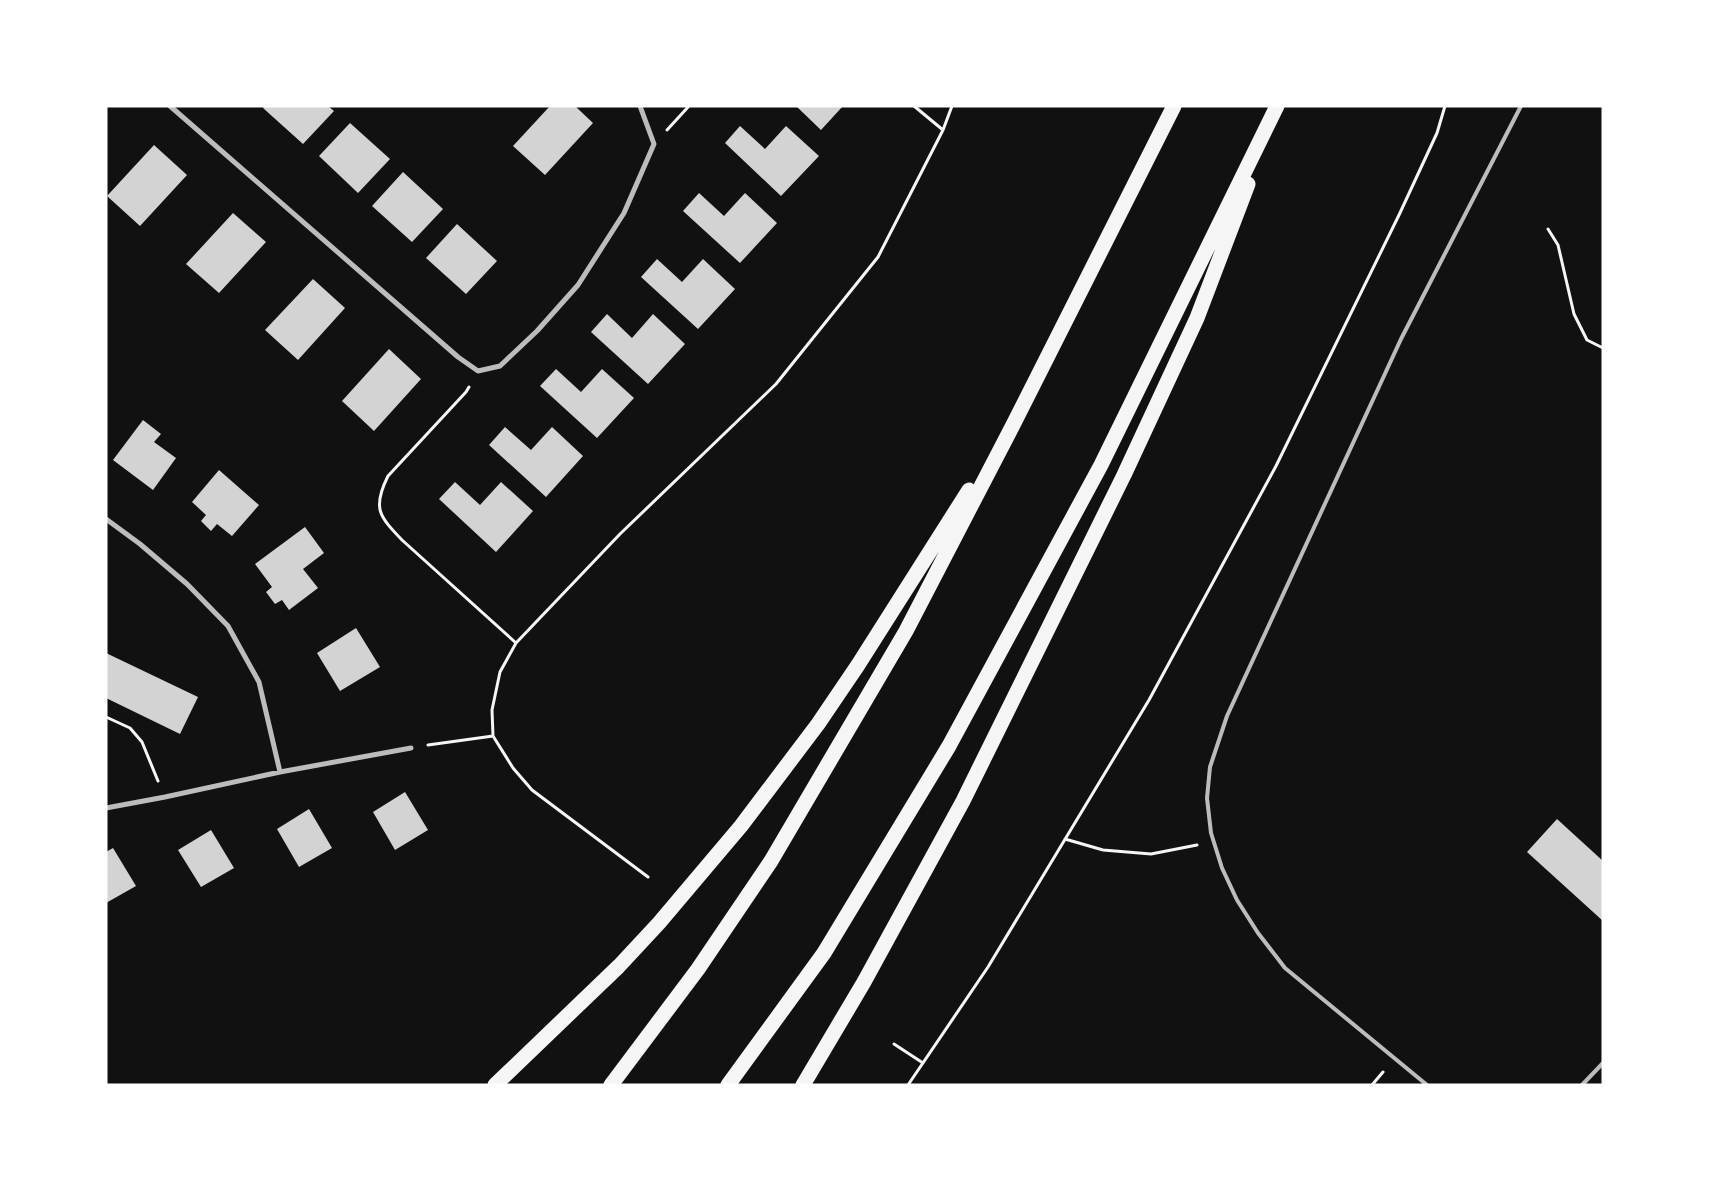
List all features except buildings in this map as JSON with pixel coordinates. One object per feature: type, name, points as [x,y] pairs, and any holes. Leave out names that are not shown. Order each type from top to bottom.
[{"type":"highway","points":[[611,1085],[698,969],[770,861],[906,631],[1013,425],[1174,106]]},
{"type":"highway","points":[[728,1085],[824,953],[949,746],[1101,465],[1277,107]]},
{"type":"highway","points":[[803,1085],[864,982],[963,801],[1124,475],[1196,318],[1224,250],[1277,107]]},
{"type":"highway","points":[[495,1085],[619,966],[665,916],[741,826],[818,724],[1013,425]]},
{"type":"street","points":[[170,106],[458,358],[478,370],[500,366],[537,331],[578,285],[624,213],[654,144],[640,106]]},
{"type":"street","points":[[106,519],[140,544],[187,584],[228,626],[259,682],[280,772]]},
{"type":"street","points":[[106,808],[280,772],[411,748]]},
{"type":"lane","points":[[1426,1085],[1286,968],[1258,933],[1237,900],[1222,868],[1214,842],[1207,798],[1210,767],[1227,716],[1401,339],[1521,106]]},
{"type":"lane","points":[[1582,1085],[1603,1063]]},
{"type":"path","points":[[654,144],[689,106]]},
{"type":"path","points":[[914,106],[943,130]]},
{"type":"path","points":[[648,877],[532,790],[513,768],[493,736],[492,710],[500,672],[516,643],[620,534],[776,384],[878,257],[943,130],[952,106]]},
{"type":"path","points":[[908,1085],[988,967],[1149,700],[1276,466],[1403,207],[1436,133],[1445,106]]},
{"type":"path","points":[[1548,229],[1558,245],[1574,314],[1587,340],[1603,348]]},
{"type":"path","points":[[478,370],[466,392],[388,476],[380,492],[379,509],[386,524],[402,540],[516,643]]},
{"type":"path","points":[[106,717],[130,728],[142,742],[165,797]]},
{"type":"path","points":[[411,748],[493,736]]},
{"type":"path","points":[[1065,839],[1103,850],[1152,854],[1214,842]]},
{"type":"path","points":[[894,1044],[923,1063]]}]
